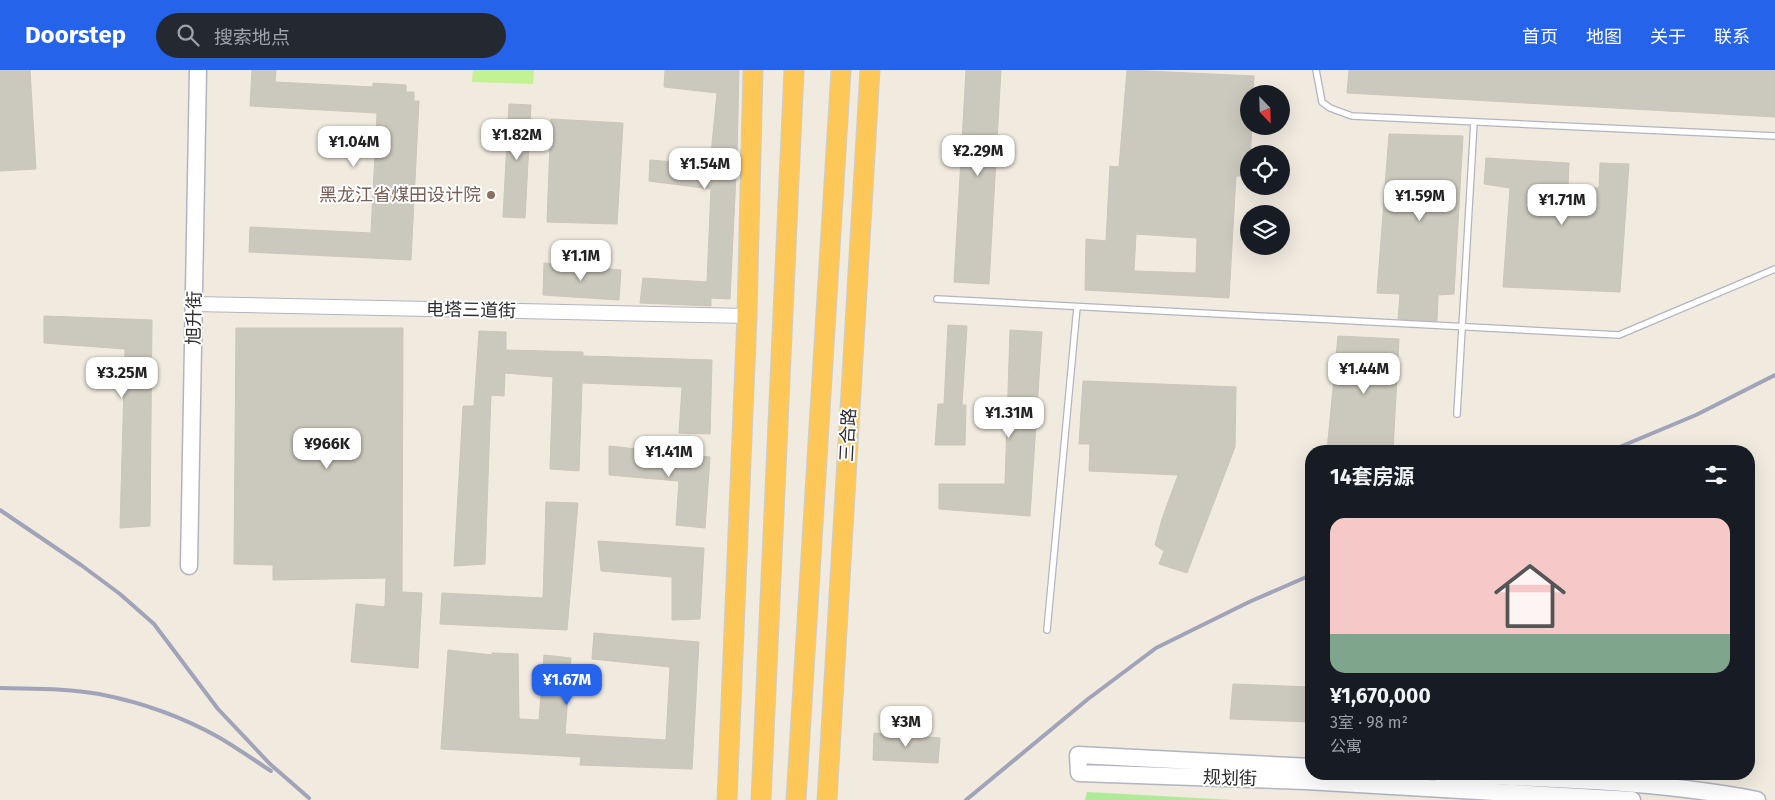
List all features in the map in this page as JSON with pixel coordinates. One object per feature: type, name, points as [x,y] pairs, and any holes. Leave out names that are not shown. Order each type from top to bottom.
[{"type":"highway","points":[[727,800],[748,316],[753,70]]},
{"type":"highway","points":[[761,800],[794,70]]},
{"type":"highway","points":[[796,800],[841,70]]},
{"type":"highway","name":"三合路","points":[[827,800],[870,70]]},
{"type":"main road","name":"旭升街","points":[[189,566],[198,70]]},
{"type":"main road","name":"规划街","points":[[1305,767],[1078,755],[1078,773],[1306,781],[1632,800]]},
{"type":"main road","points":[[1645,780],[1757,800]]},
{"type":"street","name":"电塔三道街","points":[[194,304],[748,316]]},
{"type":"lane","points":[[1316,70],[1322,102],[1330,108],[1352,116],[1775,136]]},
{"type":"lane","points":[[1457,414],[1474,122]]},
{"type":"lane","points":[[937,299],[1619,335],[1775,269]]},
{"type":"lane","points":[[1047,630],[1077,307]]},
{"type":"green space","points":[[473,70],[534,70],[533,84],[472,82]]},
{"type":"green space","points":[[1087,792],[1233,800],[1085,800]]},
{"type":"building","points":[[0,70],[30,70],[36,169],[0,171]]},
{"type":"building","points":[[252,70],[276,70],[275,82],[373,87],[373,83],[406,85],[406,92],[414,92],[414,101],[419,101],[411,260],[249,252],[250,227],[371,233],[377,113],[250,106]]},
{"type":"building","points":[[665,70],[739,70],[730,299],[711,298],[711,306],[640,303],[643,278],[707,282],[711,189],[649,181],[650,160],[710,165],[717,93],[664,87]]},
{"type":"building","points":[[966,70],[1001,70],[989,284],[954,282]]},
{"type":"building","points":[[1127,70],[1254,76],[1254,85],[1240,85],[1240,135],[1251,135],[1251,145],[1240,145],[1240,176],[1236,176],[1229,298],[1085,290],[1086,239],[1106,241],[1110,166],[1119,167]],"holes":[[[1136,234],[1197,238],[1196,273],[1134,271]]]},
{"type":"building","points":[[1349,70],[1775,70],[1775,117],[1347,93]]},
{"type":"building","points":[[509,104],[531,105],[525,218],[503,217]]},
{"type":"building","points":[[551,119],[623,123],[617,224],[547,222]]},
{"type":"building","points":[[1389,134],[1463,136],[1454,294],[1438,295],[1437,321],[1398,319],[1400,294],[1377,293]]},
{"type":"building","points":[[1486,158],[1569,163],[1568,187],[1599,188],[1600,163],[1629,164],[1620,292],[1503,287],[1510,188],[1484,184]]},
{"type":"building","points":[[544,263],[621,270],[619,300],[543,295]]},
{"type":"building","points":[[44,316],[152,320],[150,526],[120,528],[125,349],[44,343]]},
{"type":"building","points":[[948,325],[967,326],[962,405],[966,405],[965,445],[935,445],[938,404],[944,404]]},
{"type":"building","points":[[236,328],[403,328],[402,592],[422,593],[418,668],[351,662],[356,604],[385,607],[386,578],[273,580],[273,565],[234,564]]},
{"type":"building","points":[[1010,330],[1042,332],[1030,516],[939,509],[939,484],[1005,484]]},
{"type":"building","points":[[479,331],[506,332],[506,350],[583,352],[583,356],[712,360],[710,434],[679,433],[682,387],[582,383],[579,471],[550,469],[553,377],[505,373],[504,396],[491,395],[485,564],[454,566],[463,406],[474,406]]},
{"type":"building","points":[[1338,336],[1399,339],[1393,445],[1328,445]]},
{"type":"building","points":[[1083,381],[1236,387],[1235,447],[1187,573],[1159,564],[1164,551],[1155,545],[1178,475],[1089,471],[1090,444],[1079,444]]},
{"type":"building","points":[[609,446],[710,457],[705,528],[676,525],[679,481],[609,475]]},
{"type":"building","points":[[546,502],[578,503],[567,630],[440,624],[442,593],[543,598]]},
{"type":"building","points":[[598,541],[704,548],[700,619],[672,620],[672,577],[601,571]]},
{"type":"building","points":[[594,633],[699,642],[692,769],[580,765],[581,757],[441,749],[448,650],[492,655],[492,653],[518,654],[519,719],[539,720],[544,655],[571,658],[565,734],[666,740],[670,667],[592,659]]},
{"type":"building","points":[[1233,684],[1305,687],[1305,722],[1230,719]]},
{"type":"building","points":[[874,733],[940,738],[938,763],[873,760]]},
{"type":"railway","points":[[1624,445],[1696,415],[1775,375]]},
{"type":"railway","points":[[0,510],[81,565],[120,594],[154,624],[218,709],[270,764],[309,798]]},
{"type":"railway","points":[[966,800],[1088,699],[1156,648],[1249,602],[1305,578]]},
{"type":"railway","points":[[0,688],[87,692],[146,706],[206,730],[271,771]]},
{"type":"place","name":"黑龙江省煤田设计院","points":[[491,195]]}]
